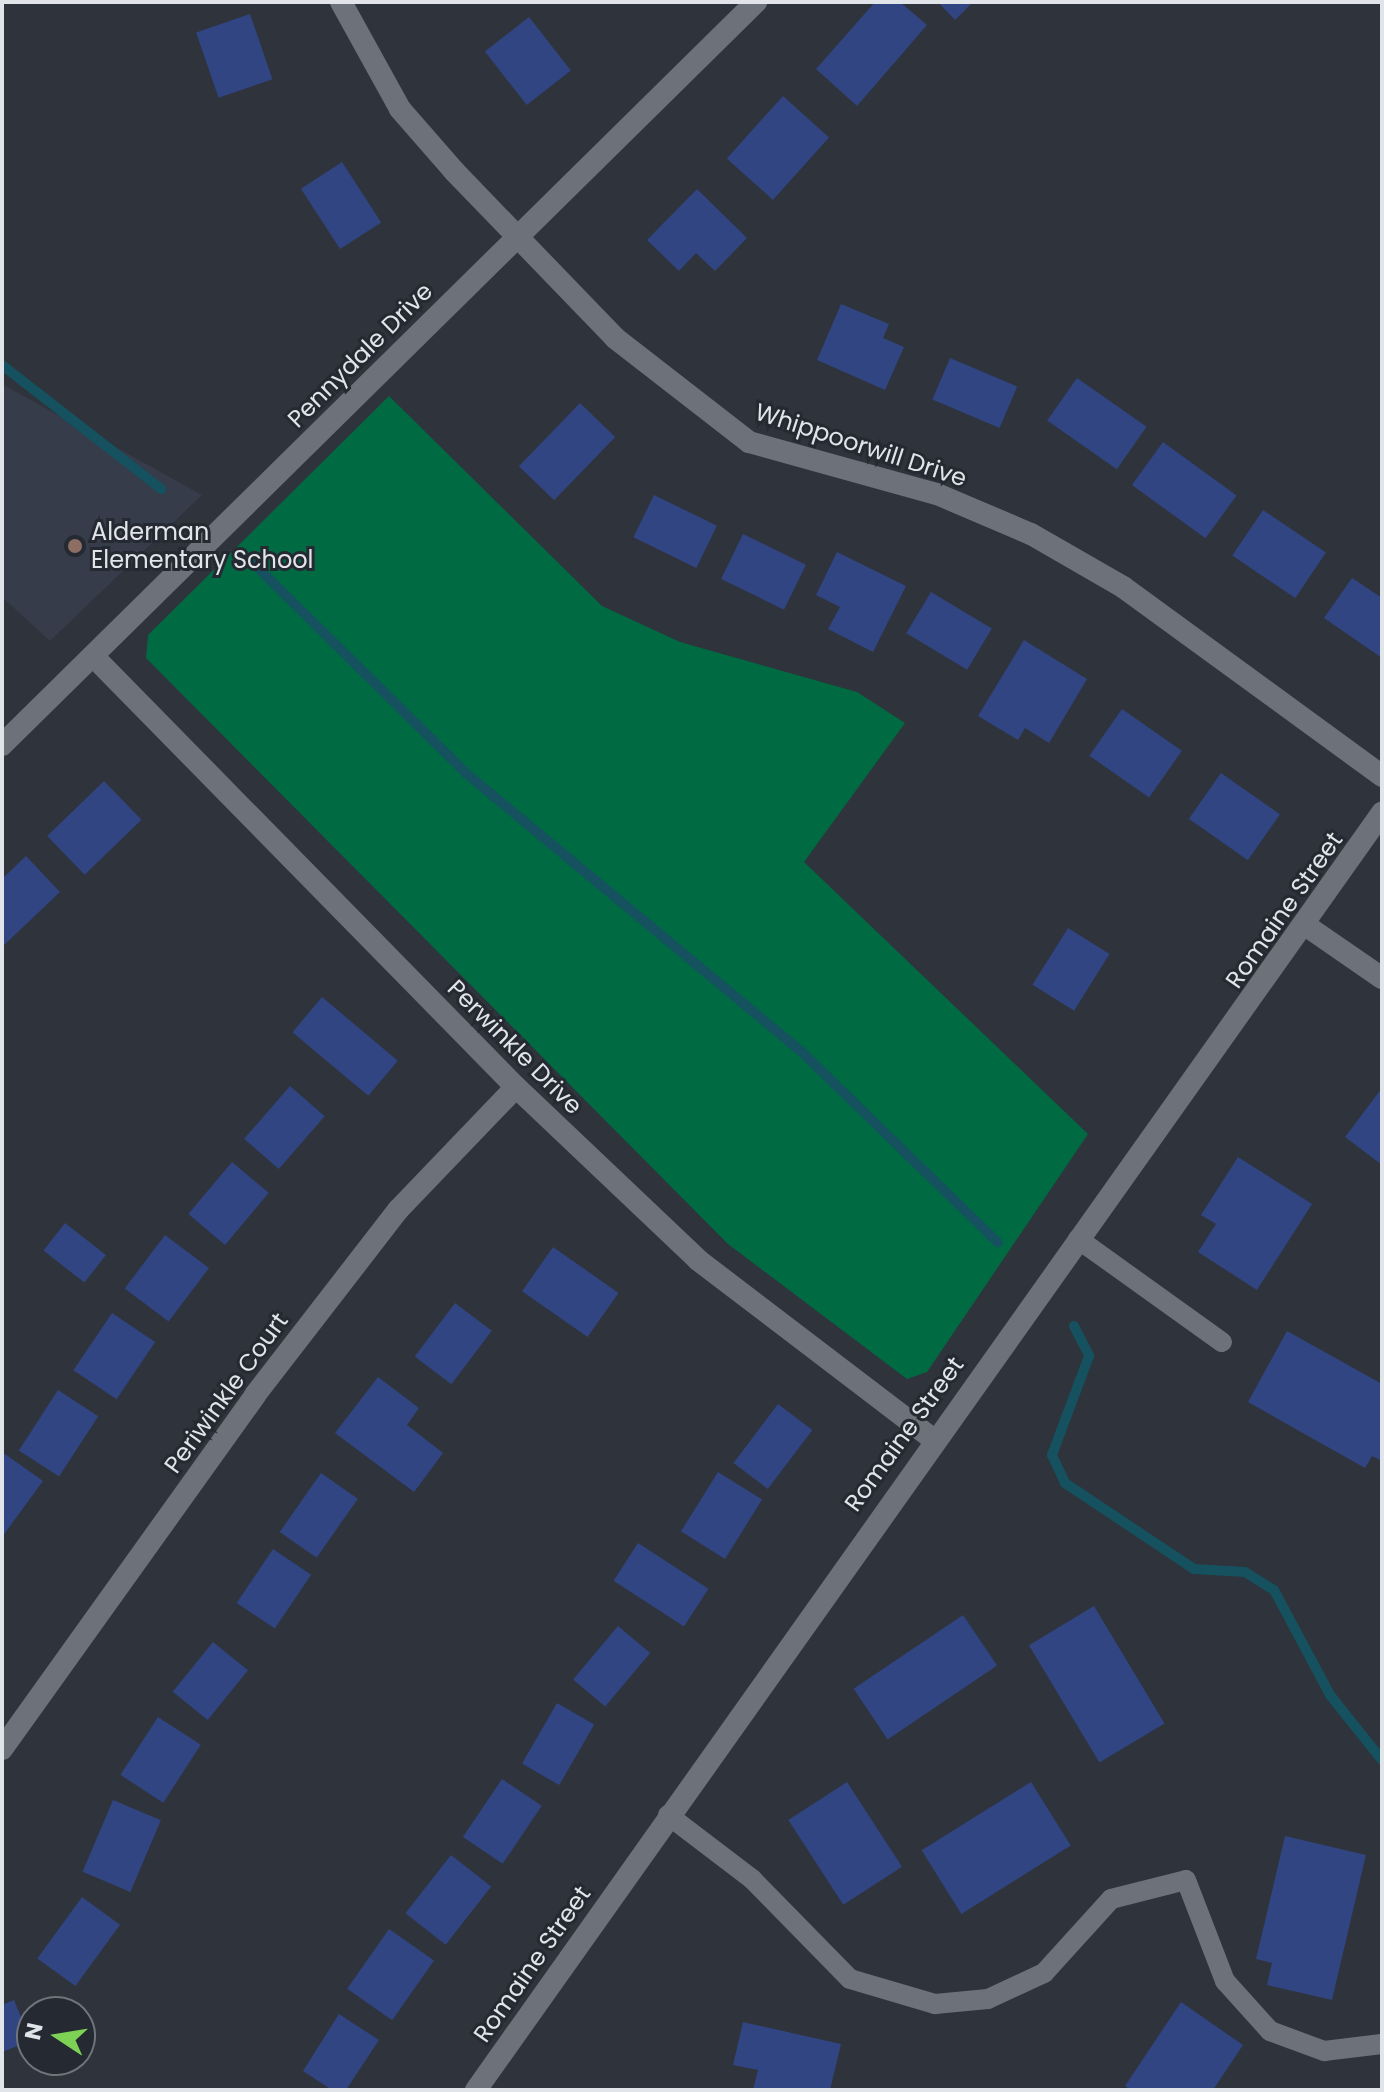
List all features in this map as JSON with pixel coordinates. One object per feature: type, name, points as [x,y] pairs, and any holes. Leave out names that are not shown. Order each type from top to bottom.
[{"type":"street","name":"Whippoorwill Drive","points":[[341,2],[400,109],[517,236],[615,338],[749,442],[937,494],[1031,534],[1123,587],[1382,776]]},
{"type":"street","name":"Pennydale Drive","points":[[2,745],[756,2]]},
{"type":"street","name":"Perwinkle Drive","points":[[94,657],[516,1087],[698,1260],[932,1438]]},
{"type":"street","name":"Romaine Street","points":[[476,2090],[932,1438],[1308,927],[1382,813]]},
{"type":"street","points":[[1308,927],[1382,978]]},
{"type":"street","name":"Periwinkle Court","points":[[2,1749],[255,1395],[398,1210],[516,1087]]},
{"type":"lane","points":[[1078,1239],[1222,1342]]},
{"type":"lane","points":[[668,1815],[752,1879],[850,1979],[935,2004],[988,1999],[1044,1973],[1111,1899],[1186,1880],[1225,1981],[1270,2031],[1324,2051],[1382,2044]]},
{"type":"shaded area","name":"Alderman Elementary School","points":[[2,384],[202,495],[50,641],[2,597]]},
{"type":"green space","points":[[389,396],[602,606],[680,642],[857,692],[905,723],[804,862],[1088,1134],[927,1372],[907,1379],[728,1244],[146,658],[148,635]]},
{"type":"building","points":[[875,2],[900,2],[927,25],[857,106],[816,69]]},
{"type":"building","points":[[938,2],[973,2],[955,20]]},
{"type":"building","points":[[250,14],[272,79],[219,98],[196,33]]},
{"type":"building","points":[[529,17],[571,71],[527,105],[485,51]]},
{"type":"building","points":[[783,96],[829,137],[773,200],[727,158]]},
{"type":"building","points":[[342,162],[381,222],[340,249],[301,189]]},
{"type":"building","points":[[697,189],[747,238],[715,271],[696,253],[679,271],[647,240]]},
{"type":"building","points":[[841,304],[889,324],[883,338],[904,347],[885,390],[817,360]]},
{"type":"building","points":[[950,358],[1017,387],[1000,428],[932,399]]},
{"type":"building","points":[[1077,378],[1147,427],[1117,469],[1047,421]]},
{"type":"building","points":[[580,403],[615,437],[554,500],[519,466]]},
{"type":"building","points":[[1163,442],[1237,495],[1205,538],[1132,485]]},
{"type":"building","points":[[654,495],[717,526],[696,568],[633,537]]},
{"type":"building","points":[[1263,510],[1326,552],[1295,598],[1232,556]]},
{"type":"building","points":[[743,534],[806,565],[784,610],[721,579]]},
{"type":"building","points":[[837,552],[906,586],[873,652],[828,629],[840,607],[816,595]]},
{"type":"building","points":[[1352,578],[1382,598],[1382,658],[1324,618]]},
{"type":"building","points":[[931,592],[992,629],[967,670],[906,633]]},
{"type":"building","points":[[1024,640],[1087,679],[1049,743],[1025,728],[1018,740],[978,716]]},
{"type":"building","points":[[1122,709],[1182,751],[1149,798],[1089,756]]},
{"type":"building","points":[[1221,773],[1280,814],[1248,860],[1189,819]]},
{"type":"building","points":[[104,781],[142,820],[85,875],[47,836]]},
{"type":"building","points":[[26,856],[60,892],[2,947],[2,879]]},
{"type":"building","points":[[1068,928],[1110,954],[1074,1011],[1032,985]]},
{"type":"building","points":[[322,997],[398,1061],[368,1096],[292,1032]]},
{"type":"building","points":[[290,1086],[325,1116],[279,1169],[244,1139]]},
{"type":"building","points":[[1382,1088],[1382,1165],[1345,1137]]},
{"type":"building","points":[[1238,1157],[1312,1204],[1257,1290],[1198,1252],[1216,1224],[1201,1215]]},
{"type":"building","points":[[232,1162],[269,1193],[225,1245],[188,1214]]},
{"type":"building","points":[[65,1223],[106,1255],[84,1283],[43,1251]]},
{"type":"building","points":[[165,1235],[209,1268],[169,1322],[125,1289]]},
{"type":"building","points":[[553,1247],[619,1293],[588,1337],[522,1291]]},
{"type":"building","points":[[455,1303],[492,1331],[451,1384],[415,1357]]},
{"type":"building","points":[[112,1313],[155,1342],[117,1399],[73,1370]]},
{"type":"building","points":[[1287,1331],[1382,1384],[1382,1461],[1372,1456],[1365,1468],[1248,1402]]},
{"type":"building","points":[[378,1377],[419,1408],[407,1425],[443,1453],[414,1492],[335,1433]]},
{"type":"building","points":[[58,1390],[98,1416],[59,1477],[19,1450]]},
{"type":"building","points":[[778,1404],[812,1430],[768,1489],[733,1463]]},
{"type":"building","points":[[5,1454],[43,1481],[2,1537],[2,1457]]},
{"type":"building","points":[[718,1472],[762,1500],[725,1559],[681,1531]]},
{"type":"building","points":[[321,1473],[358,1499],[317,1558],[280,1532]]},
{"type":"building","points":[[638,1543],[708,1589],[684,1626],[613,1581]]},
{"type":"building","points":[[273,1549],[311,1575],[275,1629],[237,1603]]},
{"type":"building","points":[[1094,1606],[1165,1723],[1099,1763],[1029,1645]]},
{"type":"building","points":[[963,1615],[997,1666],[888,1739],[854,1689]]},
{"type":"building","points":[[618,1626],[650,1653],[605,1707],[573,1680]]},
{"type":"building","points":[[213,1642],[248,1670],[208,1720],[173,1692]]},
{"type":"building","points":[[557,1703],[594,1724],[559,1785],[522,1764]]},
{"type":"building","points":[[158,1717],[201,1745],[163,1803],[120,1775]]},
{"type":"building","points":[[502,1779],[542,1806],[503,1864],[463,1837]]},
{"type":"building","points":[[847,1782],[902,1867],[843,1905],[788,1820]]},
{"type":"building","points":[[1031,1782],[1071,1846],[961,1914],[922,1850]]},
{"type":"building","points":[[113,1800],[161,1820],[130,1892],[83,1872]]},
{"type":"building","points":[[1285,1836],[1366,1855],[1332,2000],[1267,1985],[1272,1963],[1256,1959]]},
{"type":"building","points":[[451,1855],[491,1886],[446,1945],[405,1913]]},
{"type":"building","points":[[82,1897],[120,1925],[75,1986],[37,1958]]},
{"type":"building","points":[[389,1929],[434,1961],[392,2020],[347,1989]]},
{"type":"building","points":[[14,2000],[16,2005],[16,2047],[2,2052],[2,2005]]},
{"type":"building","points":[[1181,2002],[1243,2045],[1213,2090],[1131,2090],[1125,2086]]},
{"type":"building","points":[[339,2014],[379,2040],[346,2090],[332,2090],[303,2071]]},
{"type":"building","points":[[743,2022],[841,2044],[830,2090],[753,2090],[758,2070],[733,2065]]},
{"type":"waterway","points":[[2,365],[161,489]]},
{"type":"waterway","points":[[247,557],[467,774],[805,1055],[998,1243]]},
{"type":"waterway","points":[[1074,1326],[1089,1356],[1052,1455],[1065,1483],[1194,1569],[1245,1572],[1274,1590],[1330,1695],[1382,1760]]},
{"type":"place","name":"Alderman Elementary School","points":[[75,546]]}]
